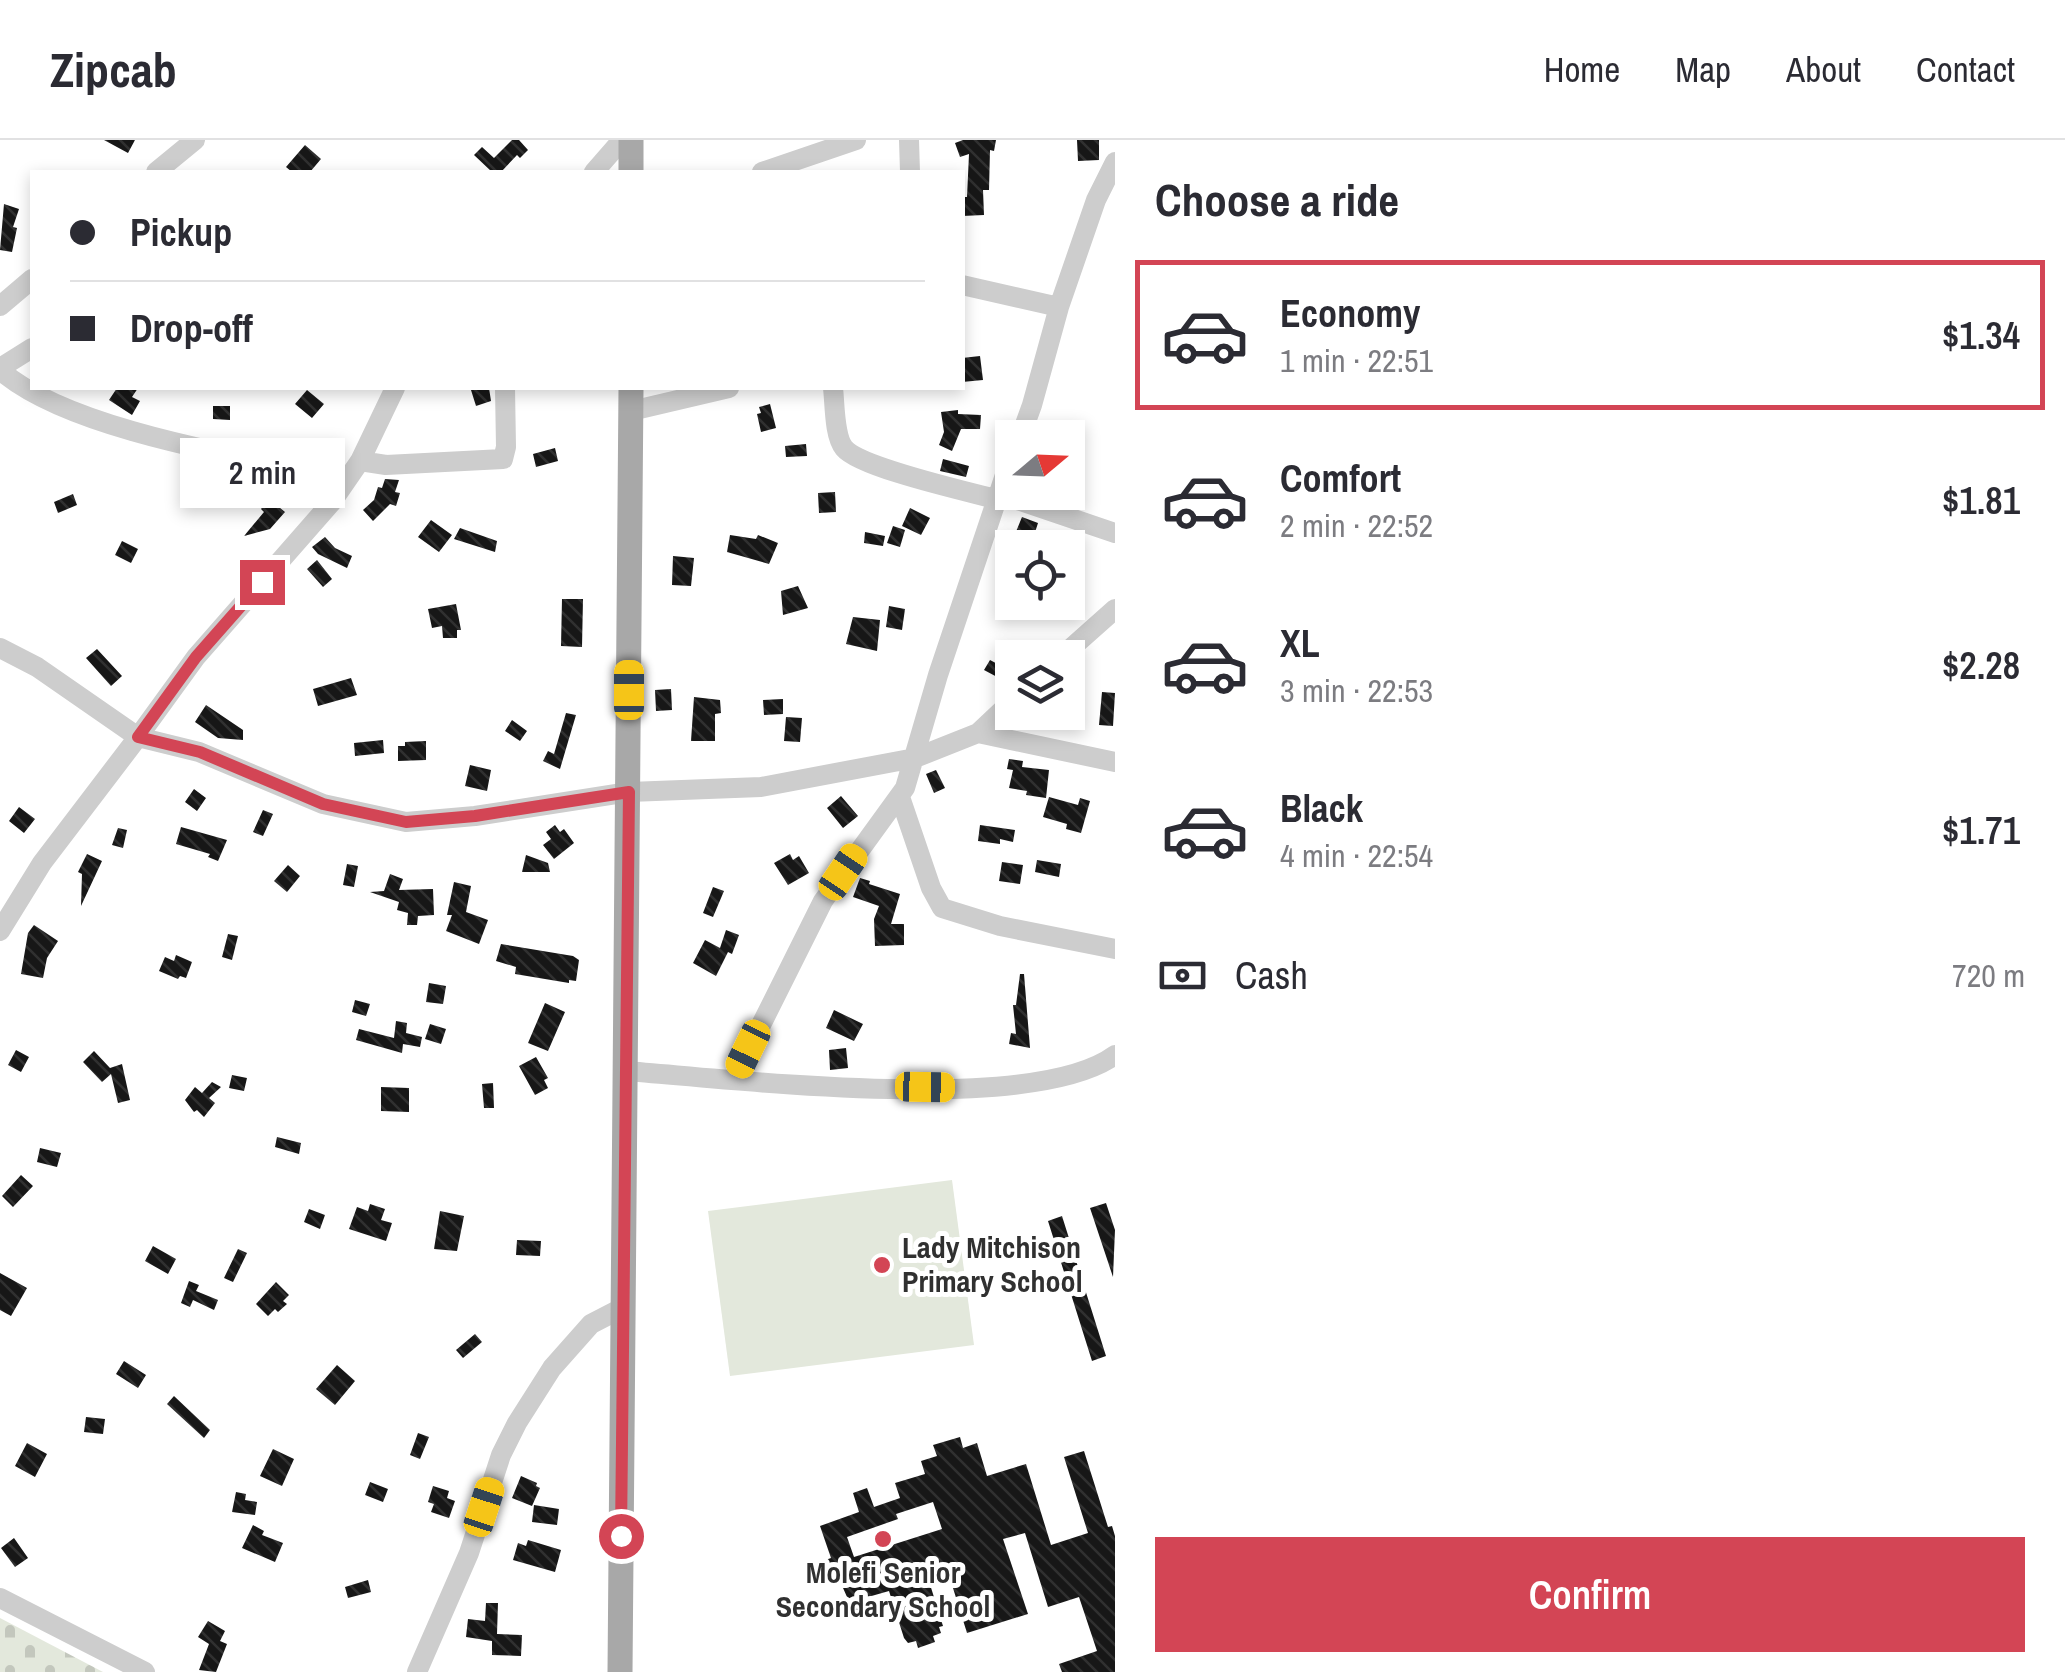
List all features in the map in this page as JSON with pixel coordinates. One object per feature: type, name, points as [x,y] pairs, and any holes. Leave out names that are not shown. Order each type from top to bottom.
[{"type":"main road","points":[[631,140],[631,170]]},
{"type":"main road","points":[[620,1672],[631,399]]},
{"type":"street","points":[[158,170],[195,140]]},
{"type":"street","points":[[596,170],[622,140]]},
{"type":"street","points":[[768,170],[856,140]]},
{"type":"street","points":[[909,140],[910,170]]},
{"type":"street","points":[[1027,420],[1059,307],[1096,200],[1115,162]]},
{"type":"street","points":[[0,306],[30,281]]},
{"type":"street","points":[[965,286],[1059,307]]},
{"type":"street","points":[[30,349],[0,369],[18,386],[42,399],[139,432],[354,469],[503,459],[506,390]]},
{"type":"street","points":[[0,931],[54,847],[196,657],[331,503],[354,469],[394,390]]},
{"type":"street","points":[[631,399],[711,390]]},
{"type":"street","points":[[833,390],[841,441],[847,451],[894,470],[995,496]]},
{"type":"street","points":[[734,1079],[823,901],[900,796],[995,510]]},
{"type":"street","points":[[1042,510],[1115,533]]},
{"type":"street","points":[[1080,640],[1115,609]]},
{"type":"street","points":[[0,648],[37,667],[138,737],[200,752],[323,804],[406,822],[460,818],[629,792],[760,787],[915,758],[978,733],[995,717]]},
{"type":"street","points":[[978,733],[1115,762]]},
{"type":"street","points":[[900,796],[931,888],[942,908],[1000,926],[1115,950]]},
{"type":"street","points":[[625,1070],[855,1086],[994,1088],[1063,1078],[1100,1066],[1115,1055]]},
{"type":"street","points":[[417,1672],[469,1554],[516,1423],[552,1368],[590,1324],[622,1308]]},
{"type":"street","points":[[0,1598],[145,1672]]},
{"type":"green space","points":[[952,1180],[974,1345],[730,1376],[708,1211]]},
{"type":"green space","points":[[0,1618],[103,1672],[0,1672]]},
{"type":"building","points":[[104,140],[135,140],[128,153]]},
{"type":"building","points":[[512,140],[519,140],[528,150],[503,170],[490,170],[474,155],[482,147],[494,158]]},
{"type":"building","points":[[996,140],[994,151],[990,150],[989,190],[983,190],[984,215],[965,216],[969,154],[960,157],[955,143]]},
{"type":"building","points":[[1077,140],[1099,140],[1099,160],[1078,161]]},
{"type":"building","points":[[305,145],[321,159],[312,170],[286,167]]},
{"type":"building","points":[[4,204],[19,209],[13,227],[17,228],[12,252],[0,250]]},
{"type":"building","points":[[980,356],[983,380],[965,382],[965,358]]},
{"type":"building","points":[[116,390],[137,390],[132,397],[140,401],[132,415],[109,400]]},
{"type":"building","points":[[307,390],[324,404],[312,418],[295,404]]},
{"type":"building","points":[[471,390],[489,390],[491,401],[476,406]]},
{"type":"building","points":[[770,404],[776,428],[761,432],[759,407]]},
{"type":"building","points":[[213,406],[230,406],[230,420],[213,419]]},
{"type":"building","points":[[958,410],[958,414],[981,415],[980,429],[961,429],[952,451],[939,445],[944,432],[941,412]]},
{"type":"building","points":[[806,444],[807,456],[786,457],[785,446]]},
{"type":"building","points":[[555,448],[558,461],[536,467],[533,454]]},
{"type":"building","points":[[943,459],[969,466],[966,477],[940,471]]},
{"type":"building","points":[[385,479],[399,480],[395,492],[400,493],[396,506],[390,504],[373,521],[363,510],[374,500]]},
{"type":"building","points":[[835,492],[836,512],[819,513],[818,493]]},
{"type":"building","points":[[73,494],[77,505],[58,513],[54,502]]},
{"type":"building","points":[[269,499],[285,512],[270,529],[244,536],[264,512],[261,509]]},
{"type":"building","points":[[910,508],[930,518],[921,535],[902,526]]},
{"type":"building","points":[[1022,517],[1038,523],[1036,530],[1017,530]]},
{"type":"building","points":[[431,520],[452,535],[439,552],[418,537]]},
{"type":"building","points":[[893,526],[905,530],[900,547],[887,543]]},
{"type":"building","points":[[460,528],[497,541],[495,552],[454,539]]},
{"type":"building","points":[[865,532],[885,536],[883,546],[864,543]]},
{"type":"building","points":[[730,535],[756,539],[758,535],[778,543],[769,564],[727,552]]},
{"type":"building","points":[[325,537],[335,548],[352,556],[347,568],[312,547]]},
{"type":"building","points":[[122,541],[138,549],[131,563],[115,555]]},
{"type":"building","points":[[673,556],[694,558],[691,586],[672,585]]},
{"type":"building","points":[[317,560],[332,579],[323,587],[307,569]]},
{"type":"building","points":[[798,586],[808,608],[783,615],[781,591]]},
{"type":"building","points":[[562,599],[583,599],[582,647],[561,646]]},
{"type":"building","points":[[456,604],[461,630],[457,630],[457,638],[443,638],[442,626],[432,628],[428,609]]},
{"type":"building","points":[[889,606],[905,609],[902,630],[886,627]]},
{"type":"building","points":[[853,617],[880,620],[877,651],[846,644]]},
{"type":"building","points":[[97,649],[122,676],[111,686],[86,658]]},
{"type":"building","points":[[990,660],[995,663],[995,676],[984,670]]},
{"type":"building","points":[[351,678],[357,695],[318,706],[313,689]]},
{"type":"building","points":[[671,689],[672,710],[656,711],[655,690]]},
{"type":"building","points":[[1102,692],[1115,693],[1113,726],[1099,725]]},
{"type":"building","points":[[694,697],[720,700],[721,713],[715,714],[715,741],[691,741]]},
{"type":"building","points":[[783,699],[783,714],[764,715],[763,700]]},
{"type":"building","points":[[206,705],[243,730],[243,740],[218,738],[195,722]]},
{"type":"building","points":[[566,713],[576,715],[560,769],[543,761],[548,751],[554,754]]},
{"type":"building","points":[[786,717],[802,718],[800,742],[784,741]]},
{"type":"building","points":[[512,720],[527,731],[520,741],[505,731]]},
{"type":"building","points":[[383,740],[384,753],[355,756],[354,743]]},
{"type":"building","points":[[426,741],[426,760],[398,761],[398,746]]},
{"type":"building","points":[[1009,759],[1023,761],[1022,767],[1049,770],[1046,798],[1009,788],[1013,770],[1007,769]]},
{"type":"building","points":[[470,765],[491,770],[487,791],[465,786]]},
{"type":"building","points":[[936,770],[945,788],[934,793],[926,774]]},
{"type":"building","points":[[194,789],[206,798],[197,811],[185,802]]},
{"type":"building","points":[[841,796],[858,816],[843,828],[827,808]]},
{"type":"building","points":[[1049,797],[1078,805],[1080,798],[1090,801],[1081,833],[1043,817]]},
{"type":"building","points":[[19,807],[35,819],[24,833],[9,821]]},
{"type":"building","points":[[263,810],[273,814],[263,836],[253,832]]},
{"type":"building","points":[[555,825],[560,832],[564,829],[574,843],[554,859],[543,845],[551,839],[546,832]]},
{"type":"building","points":[[980,825],[1015,830],[1013,842],[978,841]]},
{"type":"building","points":[[181,827],[227,840],[218,861],[208,857],[210,854],[176,844]]},
{"type":"building","points":[[118,828],[127,830],[123,848],[112,845]]},
{"type":"building","points":[[87,854],[102,861],[81,906],[82,874],[78,872]]},
{"type":"building","points":[[790,854],[793,860],[799,856],[809,873],[788,885],[774,863]]},
{"type":"building","points":[[526,855],[548,863],[550,872],[522,872]]},
{"type":"building","points":[[1037,860],[1061,864],[1059,877],[1035,872]]},
{"type":"building","points":[[1002,862],[1023,865],[1020,884],[999,881]]},
{"type":"building","points":[[347,864],[358,866],[354,887],[343,885]]},
{"type":"building","points":[[288,865],[300,876],[287,892],[274,881]]},
{"type":"building","points":[[390,874],[403,879],[399,890],[433,889],[434,915],[418,916],[417,925],[407,925],[408,913],[397,910],[399,902],[370,892],[384,891]]},
{"type":"building","points":[[860,878],[900,894],[891,924],[904,924],[904,945],[875,946],[874,919],[879,906],[853,897]]},
{"type":"building","points":[[454,882],[471,886],[466,912],[488,920],[479,944],[446,931],[452,915],[447,915]]},
{"type":"building","points":[[713,887],[724,891],[713,917],[703,913]]},
{"type":"building","points":[[34,925],[58,941],[47,958],[43,978],[21,974],[28,933]]},
{"type":"building","points":[[726,930],[739,935],[732,954],[728,952],[716,976],[693,963],[705,940],[720,948]]},
{"type":"building","points":[[228,934],[238,936],[232,960],[222,957]]},
{"type":"building","points":[[501,944],[573,956],[579,960],[576,981],[515,974],[516,967],[496,961]]},
{"type":"building","points":[[176,955],[192,962],[186,978],[159,971],[165,957],[174,961]]},
{"type":"building","points":[[1020,974],[1024,974],[1030,1048],[1009,1044],[1011,1033],[1016,1034],[1013,1005]]},
{"type":"building","points":[[429,983],[446,986],[443,1004],[426,1002]]},
{"type":"building","points":[[355,1000],[370,1004],[366,1016],[352,1012]]},
{"type":"building","points":[[545,1003],[565,1012],[548,1051],[528,1043]]},
{"type":"building","points":[[834,1010],[863,1024],[854,1041],[826,1028]]},
{"type":"building","points":[[396,1021],[407,1023],[406,1033],[422,1037],[420,1047],[403,1044],[402,1053],[356,1040],[359,1029],[394,1038]]},
{"type":"building","points":[[430,1024],[446,1029],[441,1044],[425,1039]]},
{"type":"building","points":[[846,1048],[848,1068],[830,1070],[829,1050]]},
{"type":"building","points":[[16,1050],[29,1057],[21,1072],[8,1065]]},
{"type":"building","points":[[94,1051],[110,1068],[122,1064],[130,1100],[118,1103],[111,1074],[102,1082],[83,1062]]},
{"type":"building","points":[[536,1057],[548,1078],[544,1080],[548,1088],[535,1095],[519,1066]]},
{"type":"building","points":[[232,1075],[247,1078],[244,1091],[229,1088]]},
{"type":"building","points":[[212,1082],[221,1087],[209,1098],[215,1103],[204,1117],[185,1100],[195,1087],[202,1093]]},
{"type":"building","points":[[493,1083],[494,1108],[484,1108],[482,1084]]},
{"type":"building","points":[[381,1087],[409,1088],[409,1112],[381,1111]]},
{"type":"building","points":[[277,1137],[301,1143],[299,1154],[275,1147]]},
{"type":"building","points":[[40,1148],[61,1153],[57,1167],[37,1162]]},
{"type":"building","points":[[21,1175],[33,1186],[13,1207],[2,1196]]},
{"type":"building","points":[[1106,1203],[1115,1230],[1113,1277],[1090,1208]]},
{"type":"building","points":[[370,1204],[385,1209],[381,1220],[392,1223],[386,1241],[349,1229],[357,1207],[368,1211]]},
{"type":"building","points":[[309,1209],[325,1215],[320,1229],[304,1222]]},
{"type":"building","points":[[440,1211],[464,1216],[457,1251],[434,1249]]},
{"type":"building","points":[[1062,1216],[1106,1356],[1092,1361],[1048,1221]]},
{"type":"building","points":[[517,1240],[541,1241],[540,1256],[516,1255]]},
{"type":"building","points":[[153,1246],[176,1259],[168,1274],[145,1261]]},
{"type":"building","points":[[238,1249],[247,1253],[233,1282],[224,1278]]},
{"type":"building","points":[[0,1273],[27,1288],[11,1316],[0,1310]]},
{"type":"building","points":[[189,1281],[199,1285],[196,1291],[218,1300],[214,1310],[193,1300],[190,1307],[181,1303]]},
{"type":"building","points":[[276,1282],[289,1295],[283,1301],[287,1304],[268,1316],[256,1304]]},
{"type":"building","points":[[475,1334],[482,1342],[463,1358],[456,1350]]},
{"type":"building","points":[[124,1361],[146,1375],[138,1388],[116,1374]]},
{"type":"building","points":[[337,1365],[355,1381],[335,1405],[316,1389]]},
{"type":"building","points":[[174,1396],[210,1430],[204,1438],[167,1404]]},
{"type":"building","points":[[86,1417],[105,1419],[103,1434],[84,1432]]},
{"type":"building","points":[[418,1433],[429,1437],[420,1459],[410,1455]]},
{"type":"building","points":[[960,1437],[963,1448],[977,1443],[987,1476],[1026,1464],[1051,1545],[1088,1533],[1064,1457],[1084,1451],[1108,1527],[1112,1526],[1115,1536],[1115,1672],[1062,1672],[1059,1664],[1097,1651],[1079,1597],[1048,1607],[1025,1533],[1003,1539],[1028,1614],[967,1633],[948,1572],[928,1578],[943,1626],[939,1627],[941,1633],[933,1636],[935,1642],[918,1648],[916,1641],[908,1643],[904,1638],[889,1591],[868,1597],[875,1616],[858,1622],[836,1572],[818,1578],[814,1564],[831,1558],[820,1526],[859,1512],[853,1493],[867,1488],[874,1507],[900,1498],[895,1483],[925,1474],[921,1461],[937,1456],[933,1445]],"holes":[[[933,1502],[942,1529],[854,1557],[847,1537]]]},
{"type":"building","points":[[27,1443],[47,1454],[35,1477],[15,1466]]},
{"type":"building","points":[[273,1449],[294,1459],[282,1486],[260,1476]]},
{"type":"building","points":[[521,1476],[540,1488],[532,1506],[512,1498]]},
{"type":"building","points":[[370,1482],[388,1489],[383,1502],[365,1495]]},
{"type":"building","points":[[433,1486],[449,1491],[447,1498],[455,1501],[449,1518],[431,1512],[434,1504],[428,1502]]},
{"type":"building","points":[[236,1492],[246,1494],[245,1500],[257,1502],[255,1515],[232,1512]]},
{"type":"building","points":[[534,1505],[559,1509],[557,1525],[532,1522]]},
{"type":"building","points":[[253,1525],[264,1531],[262,1535],[283,1543],[275,1562],[242,1548]]},
{"type":"building","points":[[14,1538],[28,1558],[15,1567],[1,1548]]},
{"type":"building","points":[[528,1540],[561,1550],[555,1572],[513,1560],[518,1543],[526,1546]]},
{"type":"building","points":[[368,1580],[371,1592],[348,1598],[345,1587]]},
{"type":"building","points":[[486,1603],[498,1603],[497,1634],[522,1635],[521,1656],[492,1655],[492,1641],[466,1637],[468,1619],[485,1621]]},
{"type":"building","points":[[208,1621],[225,1631],[220,1641],[227,1644],[216,1672],[199,1670],[209,1644],[198,1637]]},
{"type":"place","name":"Lady Mitchison Primary School","points":[[882,1265]]},
{"type":"place","name":"Molefi Senior Secondary School","points":[[883,1539]]},
{"type":"route","points":[[262,582],[196,657],[138,737],[200,752],[323,804],[406,822],[446,820],[629,792],[621,1536]]}]
